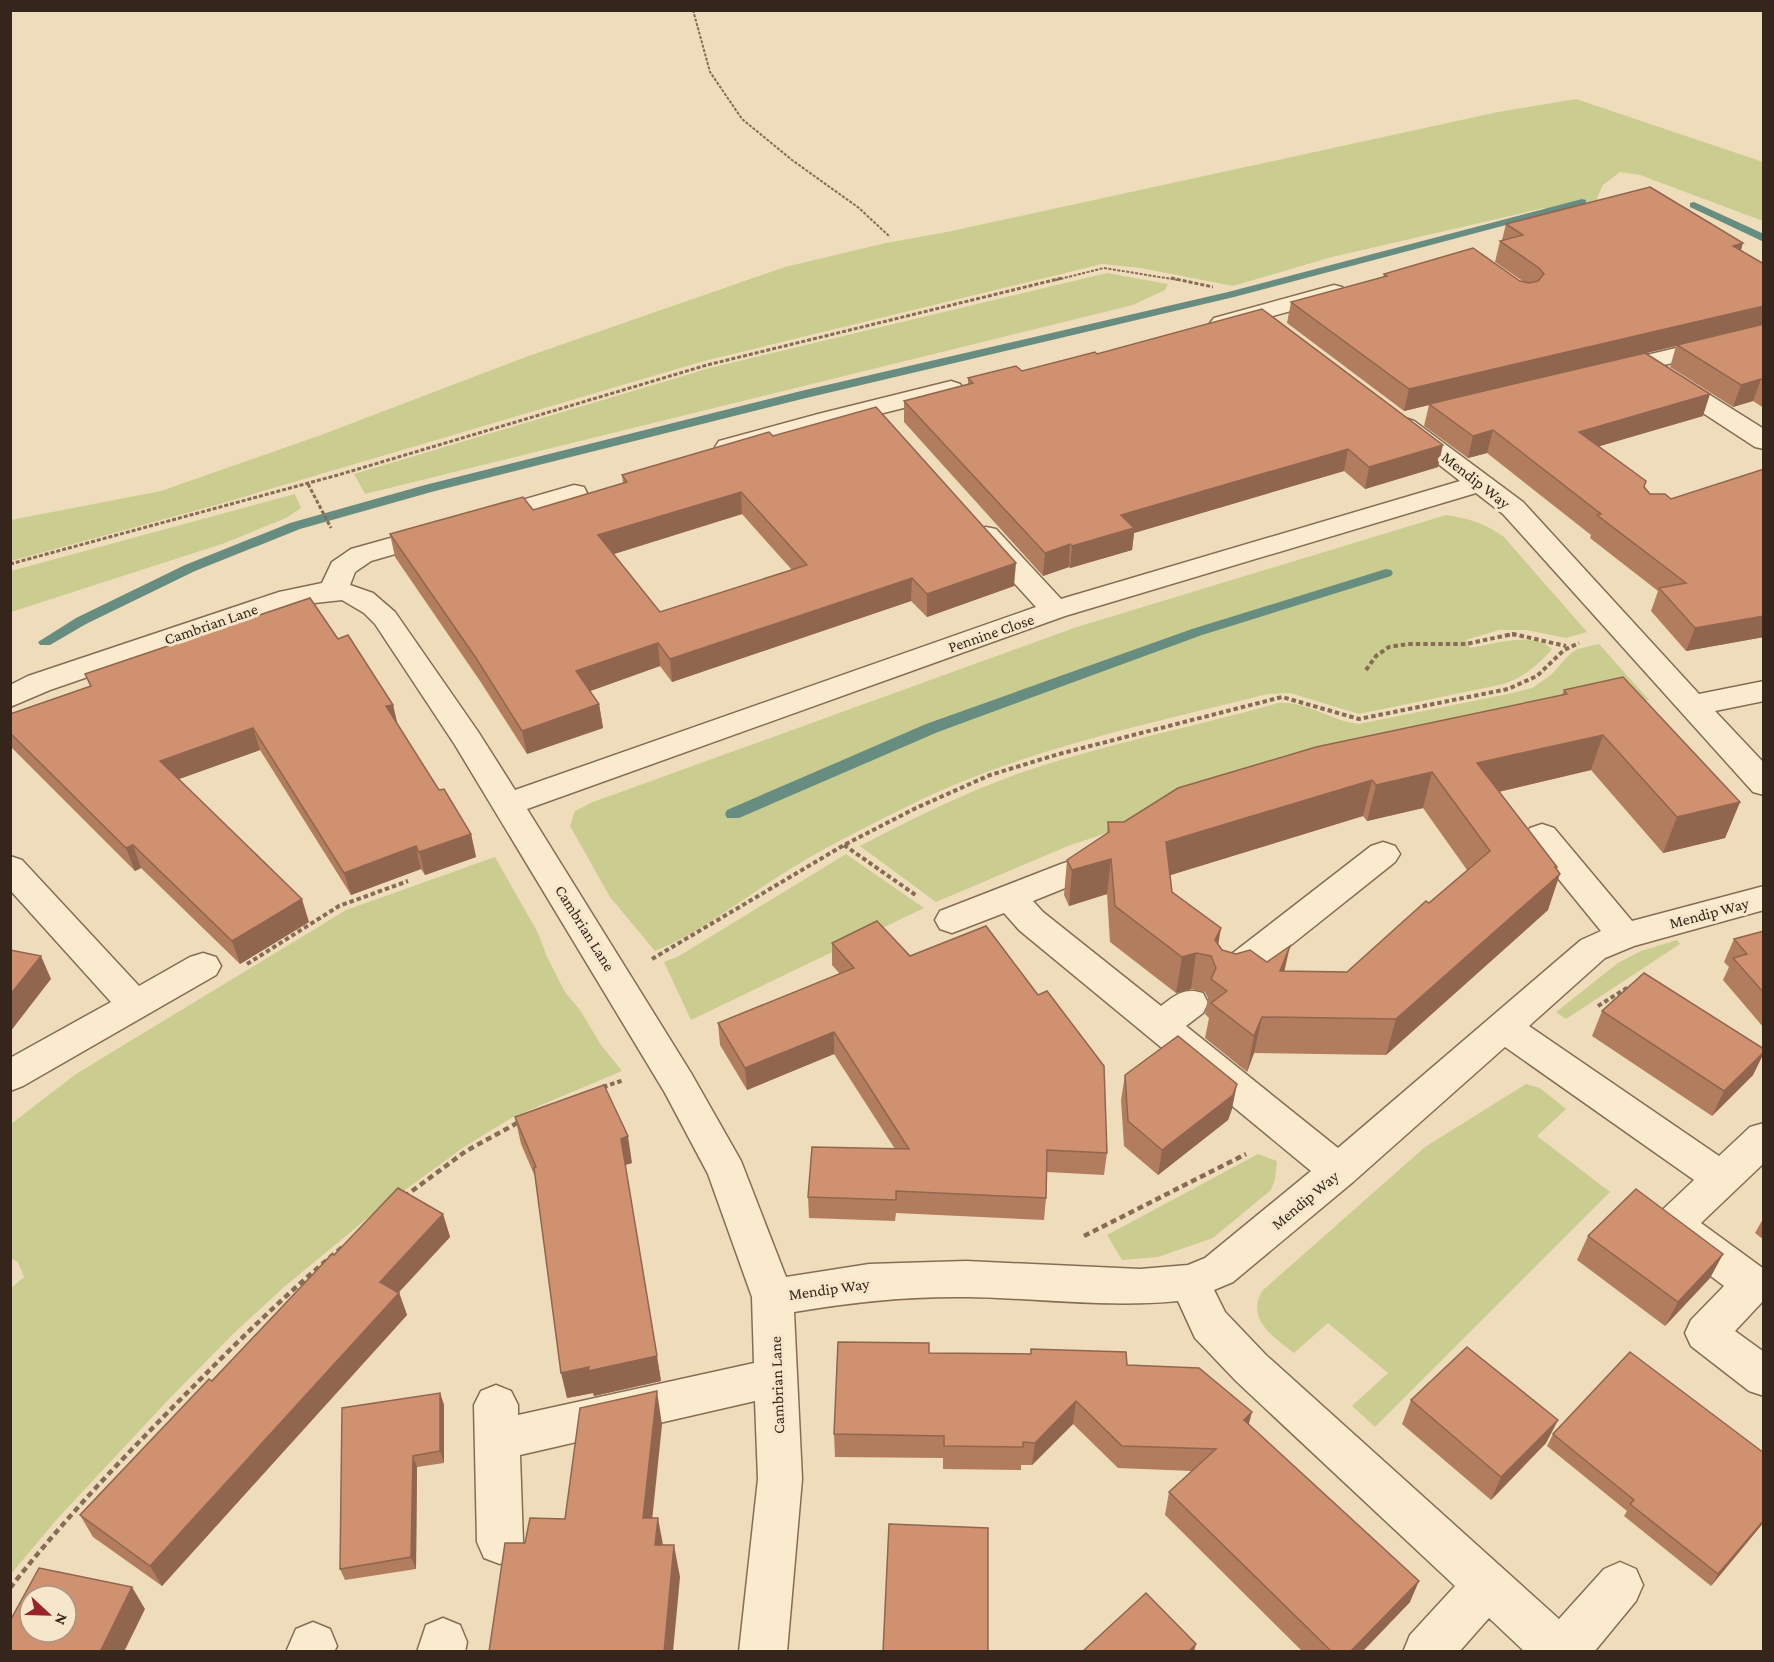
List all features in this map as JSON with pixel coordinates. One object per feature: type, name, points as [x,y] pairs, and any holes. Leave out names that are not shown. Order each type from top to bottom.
[{"type":"street","points":[[1210,326],[1352,287]]},
{"type":"street","points":[[1256,314],[1283,334]]},
{"type":"street","points":[[1587,376],[1764,334]]},
{"type":"street","points":[[1643,363],[1764,441]]},
{"type":"street","points":[[710,453],[827,419],[882,416],[921,397],[977,383]]},
{"type":"street","name":"Mendip Way","points":[[1426,415],[1390,415],[1513,508],[1764,784]]},
{"type":"street","name":"Pennine Close","points":[[508,804],[1055,610],[1481,483]]},
{"type":"street","points":[[333,592],[342,568],[361,555],[574,494]]},
{"type":"street","points":[[973,520],[1055,610]]},
{"type":"street","name":"Cambrian Lane","points":[[10,697],[39,683],[289,598],[325,590],[352,593],[370,602],[385,618],[468,740],[667,1065],[727,1172],[773,1297],[780,1479],[763,1652]]},
{"type":"street","points":[[1693,705],[1764,691]]},
{"type":"street","points":[[1542,836],[1624,936]]},
{"type":"street","points":[[1229,975],[1383,854]]},
{"type":"street","points":[[10,868],[135,1005]]},
{"type":"street","points":[[952,920],[1073,872]]},
{"type":"street","points":[[1010,897],[1031,921],[1339,1170]]},
{"type":"street","name":"Mendip Way","points":[[773,1297],[869,1282],[966,1280],[1140,1287],[1190,1282],[1219,1270],[1339,1170],[1593,949],[1624,936],[1764,898]]},
{"type":"street","points":[[10,1076],[203,966]]},
{"type":"street","points":[[1160,1026],[1190,1003]]},
{"type":"street","points":[[1503,1027],[1722,1179]]},
{"type":"street","points":[[1764,1138],[1674,1225],[1752,1284],[1706,1333],[1764,1377]]},
{"type":"street","points":[[1190,1282],[1210,1325],[1251,1368],[1561,1652],[1620,1585]]},
{"type":"street","points":[[500,1542],[496,1422],[776,1377]]},
{"type":"street","points":[[1427,1652],[1487,1585]]},
{"type":"path","points":[[693,10],[710,72],[742,120],[792,160],[859,208],[890,237]]},
{"type":"path","points":[[10,564],[308,484],[708,365],[1104,268],[1221,288]]},
{"type":"path","points":[[308,484],[329,524]]},
{"type":"path","points":[[1366,670],[1376,656],[1389,647],[1408,644],[1466,644],[1513,634],[1566,646],[1586,641]]},
{"type":"path","points":[[646,962],[844,845],[916,808],[990,775],[1059,754],[1282,697],[1359,719],[1508,689],[1529,681],[1545,670],[1566,646]]},
{"type":"path","points":[[844,845],[952,920]]},
{"type":"path","points":[[203,966],[219,981],[339,906],[408,881]]},
{"type":"path","points":[[1596,1008],[1635,983]]},
{"type":"path","points":[[598,1089],[667,1065]]},
{"type":"path","points":[[400,1200],[466,1151],[527,1118]]},
{"type":"path","points":[[1080,1238],[1250,1152]]},
{"type":"path","points":[[10,1588],[46,1540],[81,1501],[301,1280],[346,1243]]},
{"type":"green space","points":[[1576,99],[1763,162],[1763,221],[1640,175],[1620,172],[1603,185],[1597,198],[1601,208],[1566,221],[1544,208],[1332,257],[1233,286],[1141,268],[1102,264],[704,361],[216,505],[11,561],[11,520],[161,491],[321,435],[523,358],[785,267],[886,243],[947,232],[1498,112]]},
{"type":"green space","points":[[1107,273],[1168,284],[1165,290],[1133,305],[365,494],[354,474],[710,368]]},
{"type":"green space","points":[[295,494],[301,508],[286,518],[222,544],[11,612],[11,571]]},
{"type":"green space","points":[[1446,515],[1476,522],[1504,537],[1587,632],[1566,638],[1526,630],[1499,630],[1466,640],[1470,648],[1524,640],[1544,644],[1552,649],[1530,670],[1504,684],[1359,714],[1290,693],[1268,694],[1132,727],[998,768],[912,804],[843,839],[792,868],[702,927],[655,951],[610,897],[570,826],[575,811],[593,802],[1077,627]]},
{"type":"green space","points":[[1599,644],[1649,700],[1541,717],[1163,814],[1068,846],[936,902],[860,846],[983,787],[1088,752],[1278,703],[1299,705],[1359,724],[1508,694],[1532,688],[1551,675],[1577,649]]},
{"type":"green space","points":[[846,854],[924,908],[691,1020],[664,962],[679,956]]},
{"type":"green space","points":[[495,857],[538,933],[547,957],[565,992],[580,1010],[601,1045],[622,1071],[513,1117],[464,1147],[375,1212],[284,1287],[232,1335],[58,1518],[11,1574],[10,1289],[24,1277],[18,1262],[11,1258],[11,1124],[76,1074],[346,910]]},
{"type":"green space","points":[[1677,940],[1680,944],[1566,1019],[1556,1012],[1618,963],[1641,951]]},
{"type":"green space","points":[[1526,1084],[1540,1088],[1566,1109],[1537,1136],[1610,1192],[1375,1427],[1352,1406],[1388,1373],[1328,1323],[1294,1353],[1270,1334],[1260,1319],[1257,1310],[1262,1291],[1425,1147]]},
{"type":"green space","points":[[1258,1154],[1277,1161],[1271,1190],[1213,1238],[1158,1257],[1122,1260],[1107,1235]]},
{"type":"building","points":[[1650,187],[1743,243],[1733,246],[1764,264],[1764,306],[1409,389],[1291,302],[1387,276],[1384,274],[1473,248],[1520,281],[1529,283],[1538,281],[1544,274],[1539,268],[1500,241],[1523,235],[1506,224]]},
{"type":"building","points":[[1262,309],[1443,445],[1369,467],[1348,449],[1121,515],[1134,528],[1072,546],[1070,544],[1045,553],[904,401],[973,383],[968,378],[1016,366],[1022,371],[1095,352],[1097,354]]},
{"type":"building","points":[[1764,324],[1764,381],[1761,379],[1741,385],[1677,345]]},
{"type":"building","points":[[1645,353],[1710,394],[1579,432],[1646,481],[1644,487],[1650,494],[1665,494],[1671,499],[1764,469],[1764,616],[1695,628],[1659,588],[1686,583],[1597,515],[1601,514],[1493,430],[1473,436],[1429,404]]},
{"type":"building","points":[[876,407],[1016,563],[927,594],[912,578],[670,659],[658,643],[576,671],[599,704],[522,731],[476,658],[390,534],[523,497],[533,510],[627,482],[622,475],[769,432],[773,436]],"holes":[[[741,492],[807,565],[660,612],[598,535]]]},
{"type":"building","points":[[310,598],[338,639],[348,635],[393,705],[386,706],[439,790],[444,789],[471,834],[419,852],[416,846],[344,873],[253,728],[160,761],[302,899],[232,941],[133,845],[126,848],[10,733],[10,714],[91,686],[85,674]]},
{"type":"building","points":[[1623,677],[1740,802],[1677,817],[1603,735],[1477,763],[1560,874],[1396,1019],[1262,1017],[1254,1036],[1211,1003],[1227,991],[1211,979],[1216,968],[1211,956],[1196,953],[1182,957],[1115,906],[1111,859],[1072,870],[1067,860],[1109,832],[1108,822],[1124,822],[1178,788],[1316,747],[1567,694],[1564,690]],"holes":[[[1432,772],[1490,851],[1429,903],[1426,901],[1347,972],[1280,971],[1290,946],[1267,962],[1250,950],[1236,954],[1222,950],[1215,940],[1221,928],[1172,892],[1166,842],[1372,780],[1376,785]]]},
{"type":"building","points":[[877,921],[910,956],[986,926],[1038,995],[1047,991],[1104,1066],[1107,1153],[1047,1150],[1046,1198],[896,1191],[896,1200],[808,1197],[812,1147],[909,1149],[834,1032],[745,1068],[718,1023],[854,968],[832,943]]},
{"type":"building","points":[[1764,931],[1764,993],[1733,958],[1747,954],[1734,939]]},
{"type":"building","points":[[10,950],[41,956],[10,995]]},
{"type":"building","points":[[1644,973],[1764,1049],[1764,1052],[1724,1091],[1602,1011]]},
{"type":"building","points":[[1178,1036],[1237,1084],[1233,1095],[1162,1150],[1128,1121],[1125,1075]]},
{"type":"building","points":[[604,1085],[628,1136],[621,1139],[657,1356],[588,1371],[589,1367],[561,1373],[534,1168],[536,1167],[515,1117]]},
{"type":"building","points":[[398,1188],[443,1214],[380,1282],[399,1293],[150,1566],[80,1515],[209,1379],[212,1381]]},
{"type":"building","points":[[1636,1189],[1723,1254],[1678,1302],[1588,1236]]},
{"type":"building","points":[[838,1342],[929,1343],[929,1353],[1031,1354],[1031,1349],[1126,1352],[1127,1365],[1199,1368],[1252,1412],[1244,1420],[1419,1581],[1350,1652],[1332,1652],[1169,1492],[1216,1449],[1122,1446],[1076,1401],[1035,1443],[1023,1442],[1023,1447],[944,1446],[944,1436],[834,1434]]},
{"type":"building","points":[[1467,1347],[1558,1420],[1501,1477],[1411,1400]]},
{"type":"building","points":[[1630,1352],[1764,1453],[1764,1520],[1718,1574],[1630,1504],[1634,1500],[1553,1434]]},
{"type":"building","points":[[657,1391],[643,1518],[658,1518],[655,1545],[674,1545],[664,1652],[489,1652],[505,1543],[525,1543],[530,1518],[565,1519],[580,1408]]},
{"type":"building","points":[[440,1393],[440,1451],[413,1456],[411,1557],[340,1569],[342,1408]]},
{"type":"building","points":[[889,1524],[988,1528],[988,1652],[883,1652]]},
{"type":"building","points":[[39,1568],[132,1587],[100,1652],[10,1652],[10,1621],[18,1606],[18,1644],[78,1644],[78,1584],[30,1584]]},
{"type":"building","points":[[1146,1593],[1196,1644],[1188,1652],[1082,1652]]},
{"type":"waterway","points":[[45,642],[81,621],[190,568],[295,526],[430,488],[801,395],[1230,295],[1582,202]]},
{"type":"waterway","points":[[1694,205],[1764,239]]},
{"type":"waterway","points":[[733,814],[932,728],[1197,632],[1386,573]]}]
